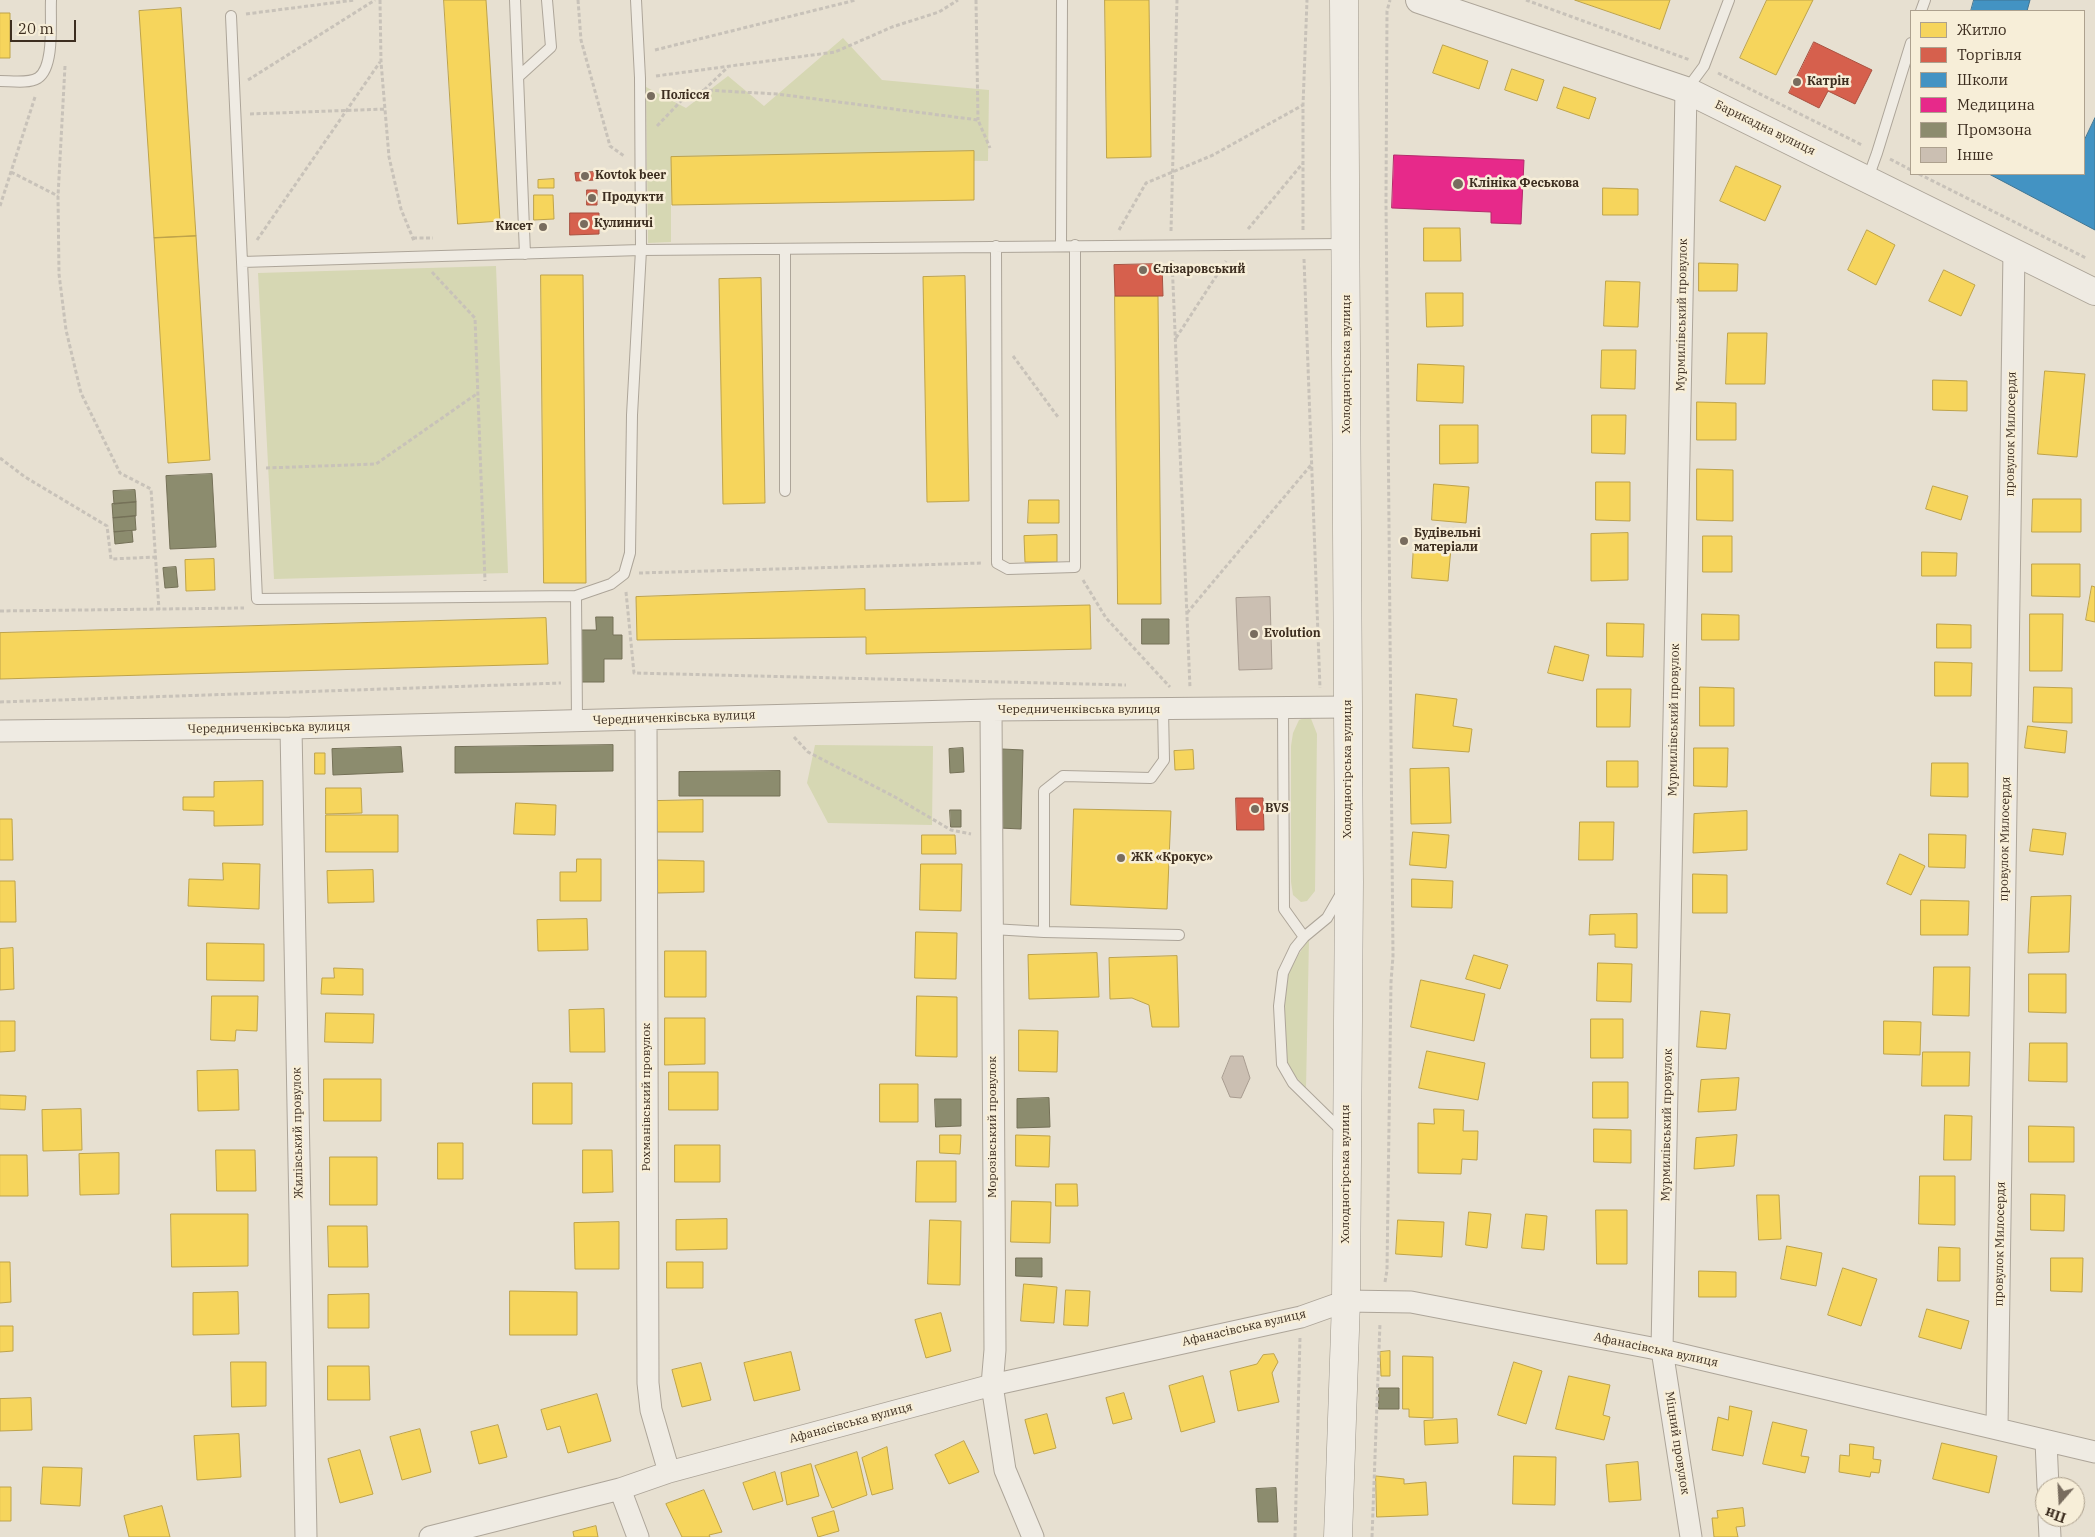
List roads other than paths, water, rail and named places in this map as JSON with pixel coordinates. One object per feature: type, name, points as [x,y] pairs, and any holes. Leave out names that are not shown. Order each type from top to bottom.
[{"type":"main road","name":"Холодногірська вулиця","points":[[1338,1537],[1346,1301],[1348,880],[1344,0]]},
{"type":"street","name":"Барикадна вулиця","points":[[1419,0],[1686,90],[1868,178],[2095,292]]},
{"type":"street","name":"Мурмилівський провулок","points":[[1662,1350],[1686,90]]},
{"type":"street","name":"провулок Милосердя","points":[[1997,1427],[2014,251]]},
{"type":"street","name":"Чередниченківська вулиця","points":[[0,731],[291,728],[990,710],[1348,707]]},
{"type":"street","name":"Морозівський провулок","points":[[990,710],[995,1350],[992,1385],[1005,1470],[1033,1537]]},
{"type":"street","name":"Рохманівський провулок","points":[[646,719],[648,1383],[651,1410],[669,1472]]},
{"type":"street","name":"Жилівський провулок","points":[[291,728],[306,1537]]},
{"type":"street","name":"Афанасівська вулиця","points":[[430,1537],[620,1489],[669,1472],[992,1385],[1301,1317],[1346,1301],[1382,1300],[1411,1302],[1662,1350],[1997,1427],[2095,1452]]},
{"type":"street","name":"Міцний провулок","points":[[1662,1350],[1692,1537]]},
{"type":"street","points":[[2046,1441],[2048,1477]]},
{"type":"street","points":[[620,1489],[638,1537]]},
{"type":"lane","points":[[0,81],[18,82],[37,79],[46,71],[50,55],[51,0]]},
{"type":"lane","points":[[516,0],[525,254]]},
{"type":"lane","points":[[518,78],[551,48],[547,0]]},
{"type":"lane","points":[[231,16],[236,88],[257,599],[576,596],[611,584],[624,574],[630,553],[632,415],[642,250],[640,78],[636,0]]},
{"type":"lane","points":[[1061,245],[1062,0]]},
{"type":"lane","points":[[1686,90],[1704,66],[1729,0]]},
{"type":"lane","points":[[1868,178],[1910,46]]},
{"type":"lane","points":[[242,262],[642,250],[1346,244]]},
{"type":"lane","points":[[996,246],[997,563],[1008,569],[1075,567],[1075,245]]},
{"type":"lane","points":[[785,490],[786,249]]},
{"type":"lane","points":[[576,596],[577,721]]},
{"type":"lane","points":[[1044,932],[1044,791],[1063,776],[1152,778],[1164,760],[1163,709]]},
{"type":"lane","points":[[1283,709],[1284,908],[1304,937]]},
{"type":"lane","points":[[1347,1135],[1293,1082],[1282,1064],[1279,1006],[1283,973],[1295,948],[1304,937],[1327,918],[1348,880]]},
{"type":"lane","points":[[992,930],[1179,935]]},
{"type":"place","name":"Катрін","points":[[1797,82]]},
{"type":"place","name":"Полісся","points":[[651,96]]},
{"type":"place","name":"Kovtok beer","points":[[585,176]]},
{"type":"place","name":"Клініка Феськова","points":[[1458,184]]},
{"type":"place","name":"Продукти","points":[[592,198]]},
{"type":"place","name":"Кулиничі","points":[[584,224]]},
{"type":"place","name":"Кисет","points":[[543,227]]},
{"type":"place","name":"Єлізаровський","points":[[1143,270]]},
{"type":"place","name":"Будівельні матеріали","points":[[1404,541]]},
{"type":"place","name":"Evolution","points":[[1254,634]]},
{"type":"place","name":"BVS","points":[[1255,809]]},
{"type":"place","name":"ЖК «Крокус»","points":[[1121,858]]}]
